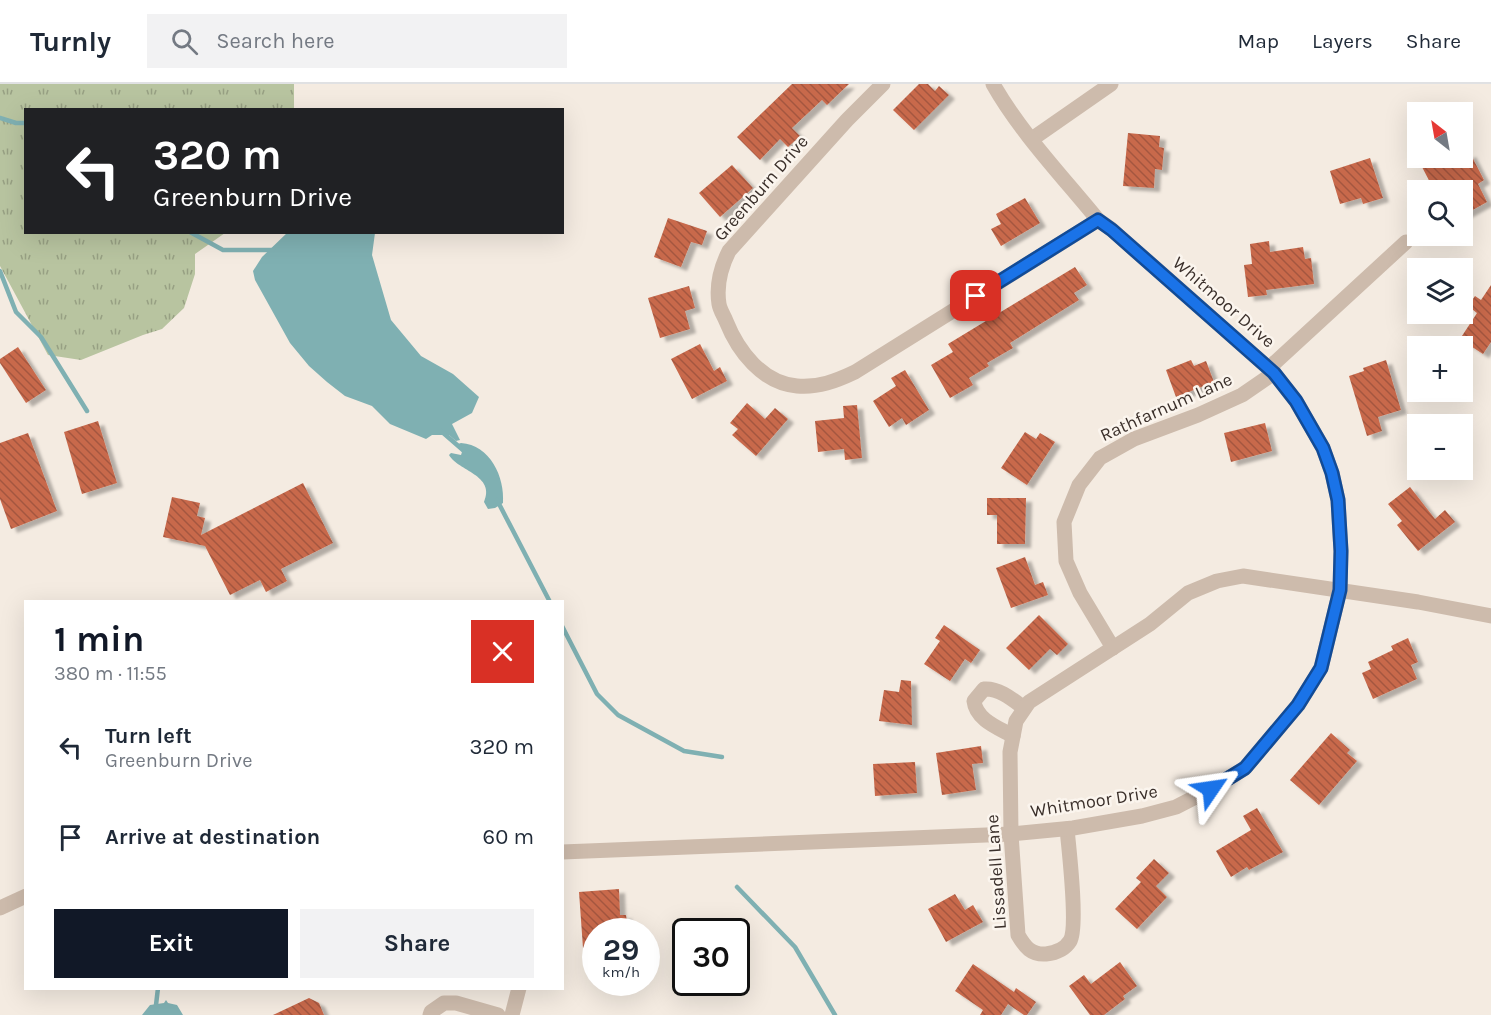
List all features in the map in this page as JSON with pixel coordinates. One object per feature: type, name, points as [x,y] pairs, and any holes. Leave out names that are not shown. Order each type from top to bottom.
[{"type":"street","name":"Greenburn Drive","points":[[883,84],[847,120],[729,251],[723,263],[718,279],[719,305],[734,340],[761,372],[778,381],[796,386],[816,386],[836,381],[855,372],[1098,220]]},
{"type":"street","name":"Whitmoor Drive","points":[[564,852],[1011,834],[1067,829],[1142,816],[1176,807],[1245,768],[1298,705],[1321,668],[1340,590],[1341,551],[1338,500],[1323,448],[1296,401],[1272,370],[1098,220],[1000,98],[993,84]]},
{"type":"street","points":[[1032,139],[1112,84]]},
{"type":"street","name":"Rathfarnum Lane","points":[[1113,648],[1080,593],[1066,561],[1064,522],[1079,485],[1100,458],[1108,453],[1134,439],[1198,415],[1242,395],[1272,370],[1406,242]]},
{"type":"street","points":[[1013,736],[980,717],[974,701],[984,689],[993,688],[1024,708],[1029,702],[1150,624],[1188,593],[1217,581],[1243,576],[1491,616]]},
{"type":"street","name":"Lissadell Lane","points":[[1024,708],[1016,722],[1010,752],[1011,834],[1018,934],[1025,947],[1035,954],[1048,954],[1063,949],[1071,939],[1073,921],[1067,829]]},
{"type":"street","points":[[0,908],[24,897]]},
{"type":"street","points":[[512,1015],[518,990]]},
{"type":"street","points":[[430,1015],[444,1003],[456,1003],[498,1015]]},
{"type":"green space","points":[[0,84],[294,84],[294,108],[24,108],[24,234],[224,234],[195,254],[195,274],[184,308],[162,329],[81,360],[48,355],[0,266]]},
{"type":"water","points":[[286,234],[375,234],[372,255],[391,320],[421,356],[453,374],[479,397],[472,413],[452,424],[460,440],[456,441],[449,435],[432,435],[426,439],[390,424],[372,406],[345,396],[309,366],[290,343],[255,280],[253,271],[262,257]]},
{"type":"water","points":[[458,444],[480,450],[494,464],[503,493],[503,503],[495,508],[488,509],[484,502],[486,493],[481,479],[449,455],[451,453],[461,455]]},
{"type":"water","points":[[166,1000],[168,1003],[177,1005],[183,1015],[142,1015],[150,1005],[164,1003]]},
{"type":"building","points":[[792,84],[849,84],[827,105],[822,100],[792,128],[800,136],[788,147],[780,139],[760,160],[737,137]]},
{"type":"building","points":[[919,84],[928,84],[935,91],[939,86],[949,95],[914,130],[893,110]]},
{"type":"building","points":[[1128,133],[1160,136],[1159,147],[1164,148],[1162,170],[1155,169],[1154,188],[1123,186]]},
{"type":"building","points":[[1370,158],[1383,198],[1363,204],[1361,198],[1340,204],[1330,171]]},
{"type":"building","points":[[1473,159],[1484,180],[1478,184],[1487,202],[1473,210],[1473,180],[1429,180],[1423,168],[1473,168]]},
{"type":"building","points":[[732,165],[753,188],[720,217],[699,193]]},
{"type":"building","points":[[1025,198],[1040,223],[1001,246],[991,229],[1001,224],[996,214]]},
{"type":"building","points":[[668,218],[707,231],[702,245],[691,242],[681,267],[654,257]]},
{"type":"building","points":[[1269,241],[1270,252],[1303,247],[1305,259],[1311,258],[1314,284],[1266,290],[1267,295],[1248,297],[1244,265],[1252,264],[1250,244]]},
{"type":"building","points":[[1075,267],[1087,285],[1074,293],[1079,300],[1010,343],[1013,348],[987,363],[989,366],[969,378],[973,385],[950,398],[931,365],[953,352],[948,344]]},
{"type":"building","points":[[1491,285],[1491,342],[1483,354],[1473,347],[1473,336],[1462,336],[1470,324],[1473,324],[1477,313],[1473,310],[1473,299],[1475,296],[1481,300]]},
{"type":"building","points":[[689,286],[695,308],[685,311],[690,329],[660,338],[648,298]]},
{"type":"building","points":[[700,344],[714,371],[720,367],[727,381],[692,399],[671,359]]},
{"type":"building","points":[[18,347],[46,390],[26,403],[0,363],[0,359]]},
{"type":"building","points":[[1191,360],[1194,366],[1206,361],[1214,382],[1176,397],[1166,370]]},
{"type":"building","points":[[1386,360],[1401,410],[1378,417],[1382,431],[1367,436],[1349,376]]},
{"type":"building","points":[[905,370],[929,410],[906,425],[902,418],[889,427],[873,401],[896,386],[891,378]]},
{"type":"building","points":[[747,403],[765,419],[775,408],[788,419],[756,456],[732,435],[738,429],[730,423]]},
{"type":"building","points":[[857,405],[862,458],[845,460],[844,449],[818,452],[815,421],[844,418],[843,406]]},
{"type":"building","points":[[98,421],[117,483],[82,494],[64,432]]},
{"type":"building","points":[[1265,423],[1272,451],[1231,462],[1224,433]]},
{"type":"building","points":[[1025,432],[1036,439],[1040,433],[1055,442],[1027,485],[1001,468]]},
{"type":"building","points":[[28,433],[57,511],[11,529],[0,499],[0,443]]},
{"type":"building","points":[[303,483],[333,543],[281,569],[287,581],[266,592],[260,580],[230,595],[205,546],[163,537],[172,497],[200,503],[197,516],[205,518],[201,535]]},
{"type":"building","points":[[1410,487],[1435,519],[1445,510],[1455,522],[1418,551],[1397,525],[1402,521],[1388,504]]},
{"type":"building","points":[[987,498],[1026,498],[1025,544],[997,544],[997,515],[987,515]]},
{"type":"building","points":[[1025,557],[1035,585],[1043,582],[1048,595],[1011,608],[996,568]]},
{"type":"building","points":[[1039,615],[1068,644],[1057,655],[1050,649],[1029,670],[1006,648]]},
{"type":"building","points":[[944,625],[980,650],[971,663],[965,659],[950,681],[924,664],[940,641],[935,638]]},
{"type":"building","points":[[1408,638],[1418,662],[1411,665],[1417,679],[1373,699],[1362,673],[1371,669],[1368,662],[1393,650],[1391,646]]},
{"type":"building","points":[[901,680],[911,681],[912,725],[879,721],[884,690],[899,692]]},
{"type":"building","points":[[1331,733],[1350,750],[1347,753],[1357,761],[1319,805],[1290,780]]},
{"type":"building","points":[[981,746],[983,763],[972,764],[976,790],[942,795],[936,753]]},
{"type":"building","points":[[915,762],[917,793],[875,796],[873,764]]},
{"type":"building","points":[[1257,808],[1283,852],[1249,870],[1247,867],[1231,877],[1216,851],[1251,830],[1243,816]]},
{"type":"building","points":[[1154,859],[1169,873],[1156,886],[1167,897],[1137,929],[1115,909],[1141,882],[1136,878]]},
{"type":"building","points":[[619,889],[620,915],[626,915],[626,918],[582,918],[582,934],[579,892]]},
{"type":"building","points":[[955,894],[965,910],[973,905],[983,922],[946,942],[928,909]]},
{"type":"building","points":[[1120,962],[1137,986],[1123,996],[1125,999],[1104,1015],[1090,1015],[1069,986],[1084,975],[1091,984]]},
{"type":"building","points":[[973,964],[1014,992],[1016,988],[1036,1002],[1027,1015],[1008,1004],[1001,1015],[980,1015],[983,1010],[955,991]]},
{"type":"building","points":[[309,998],[319,1003],[324,1015],[273,1015]]},
{"type":"waterway","points":[[0,118],[24,123]]},
{"type":"waterway","points":[[194,234],[223,250],[273,250]]},
{"type":"waterway","points":[[0,271],[16,312],[41,337],[87,411]]},
{"type":"waterway","points":[[441,431],[464,451]]},
{"type":"waterway","points":[[497,500],[549,600]]},
{"type":"waterway","points":[[564,630],[597,694],[618,715],[684,751],[722,757]]},
{"type":"waterway","points":[[737,887],[795,947],[835,1015]]},
{"type":"waterway","points":[[156,1005],[158,990]]},
{"type":"route","points":[[976,296],[1098,220],[1274,373],[1296,401],[1323,448],[1338,500],[1341,551],[1340,590],[1321,668],[1298,705],[1245,768],[1211,789]]}]
